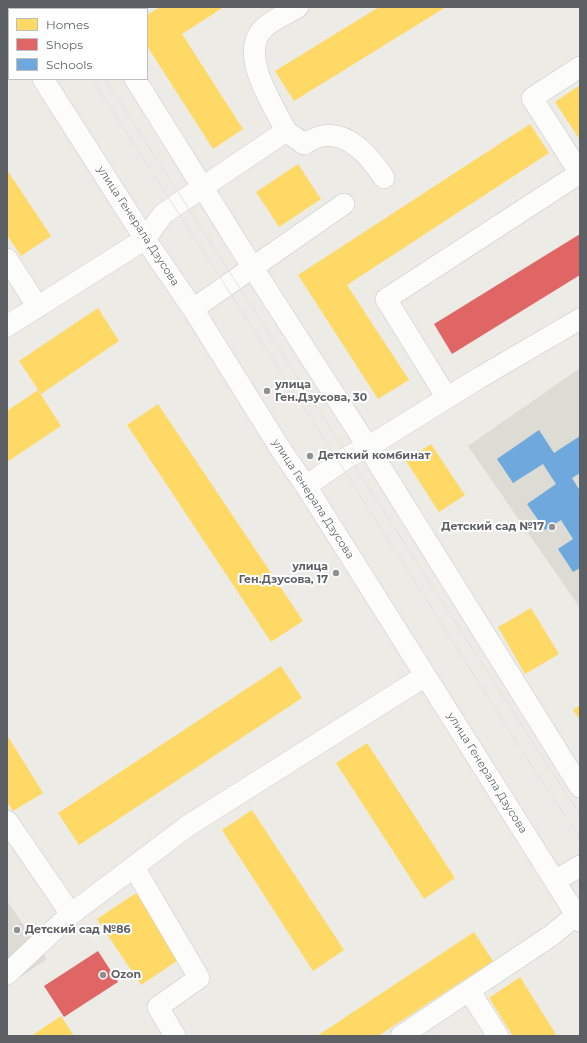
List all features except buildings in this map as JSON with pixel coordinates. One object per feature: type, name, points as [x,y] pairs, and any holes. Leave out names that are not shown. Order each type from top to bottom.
[{"type":"street","points":[[298,7],[264,28],[256,42],[253,57],[260,79],[286,131],[304,144],[322,136],[342,137],[371,158],[384,178]]},
{"type":"street","points":[[447,398],[386,298],[580,173],[532,98],[580,67]]},
{"type":"street","name":"улица Генерала Дзусова","points":[[44,80],[145,239],[193,309],[283,453],[306,486],[578,918]]},
{"type":"street","points":[[135,80],[204,188],[252,268],[368,447],[580,787]]},
{"type":"street","points":[[7,326],[145,239],[163,214],[182,200],[204,188],[286,131]]},
{"type":"street","points":[[193,309],[344,204]]},
{"type":"street","points":[[7,259],[38,307]]},
{"type":"street","points":[[306,486],[348,456],[368,447],[580,319]]},
{"type":"street","points":[[7,974],[71,914],[189,825],[426,676]]},
{"type":"street","points":[[7,821],[71,914]]},
{"type":"street","points":[[555,881],[580,866]]},
{"type":"street","points":[[134,867],[199,978],[158,1007],[175,1036]]},
{"type":"street","points":[[401,1036],[470,992],[578,918]]},
{"type":"street","points":[[470,992],[498,1036]]},
{"type":"shaded area","name":"Детский сад №17","points":[[580,368],[580,608],[468,446]]},
{"type":"shaded area","name":"Детский сад №86","points":[[7,901],[47,959],[7,986]]},
{"type":"tram line","points":[[93,80],[339,462],[531,765],[580,838]]},
{"type":"tram line","points":[[106,80],[580,815]]},
{"type":"place","name":"улица Ген.Дзусова, 30","points":[[267,391]]},
{"type":"place","name":"Детский комбинат","points":[[310,456]]},
{"type":"place","name":"Детский сад №17","points":[[552,527]]},
{"type":"place","name":"улица Ген.Дзусова, 17","points":[[336,573]]},
{"type":"place","name":"Детский сад №86","points":[[17,930]]},
{"type":"place","name":"Ozon","points":[[103,975]]}]
